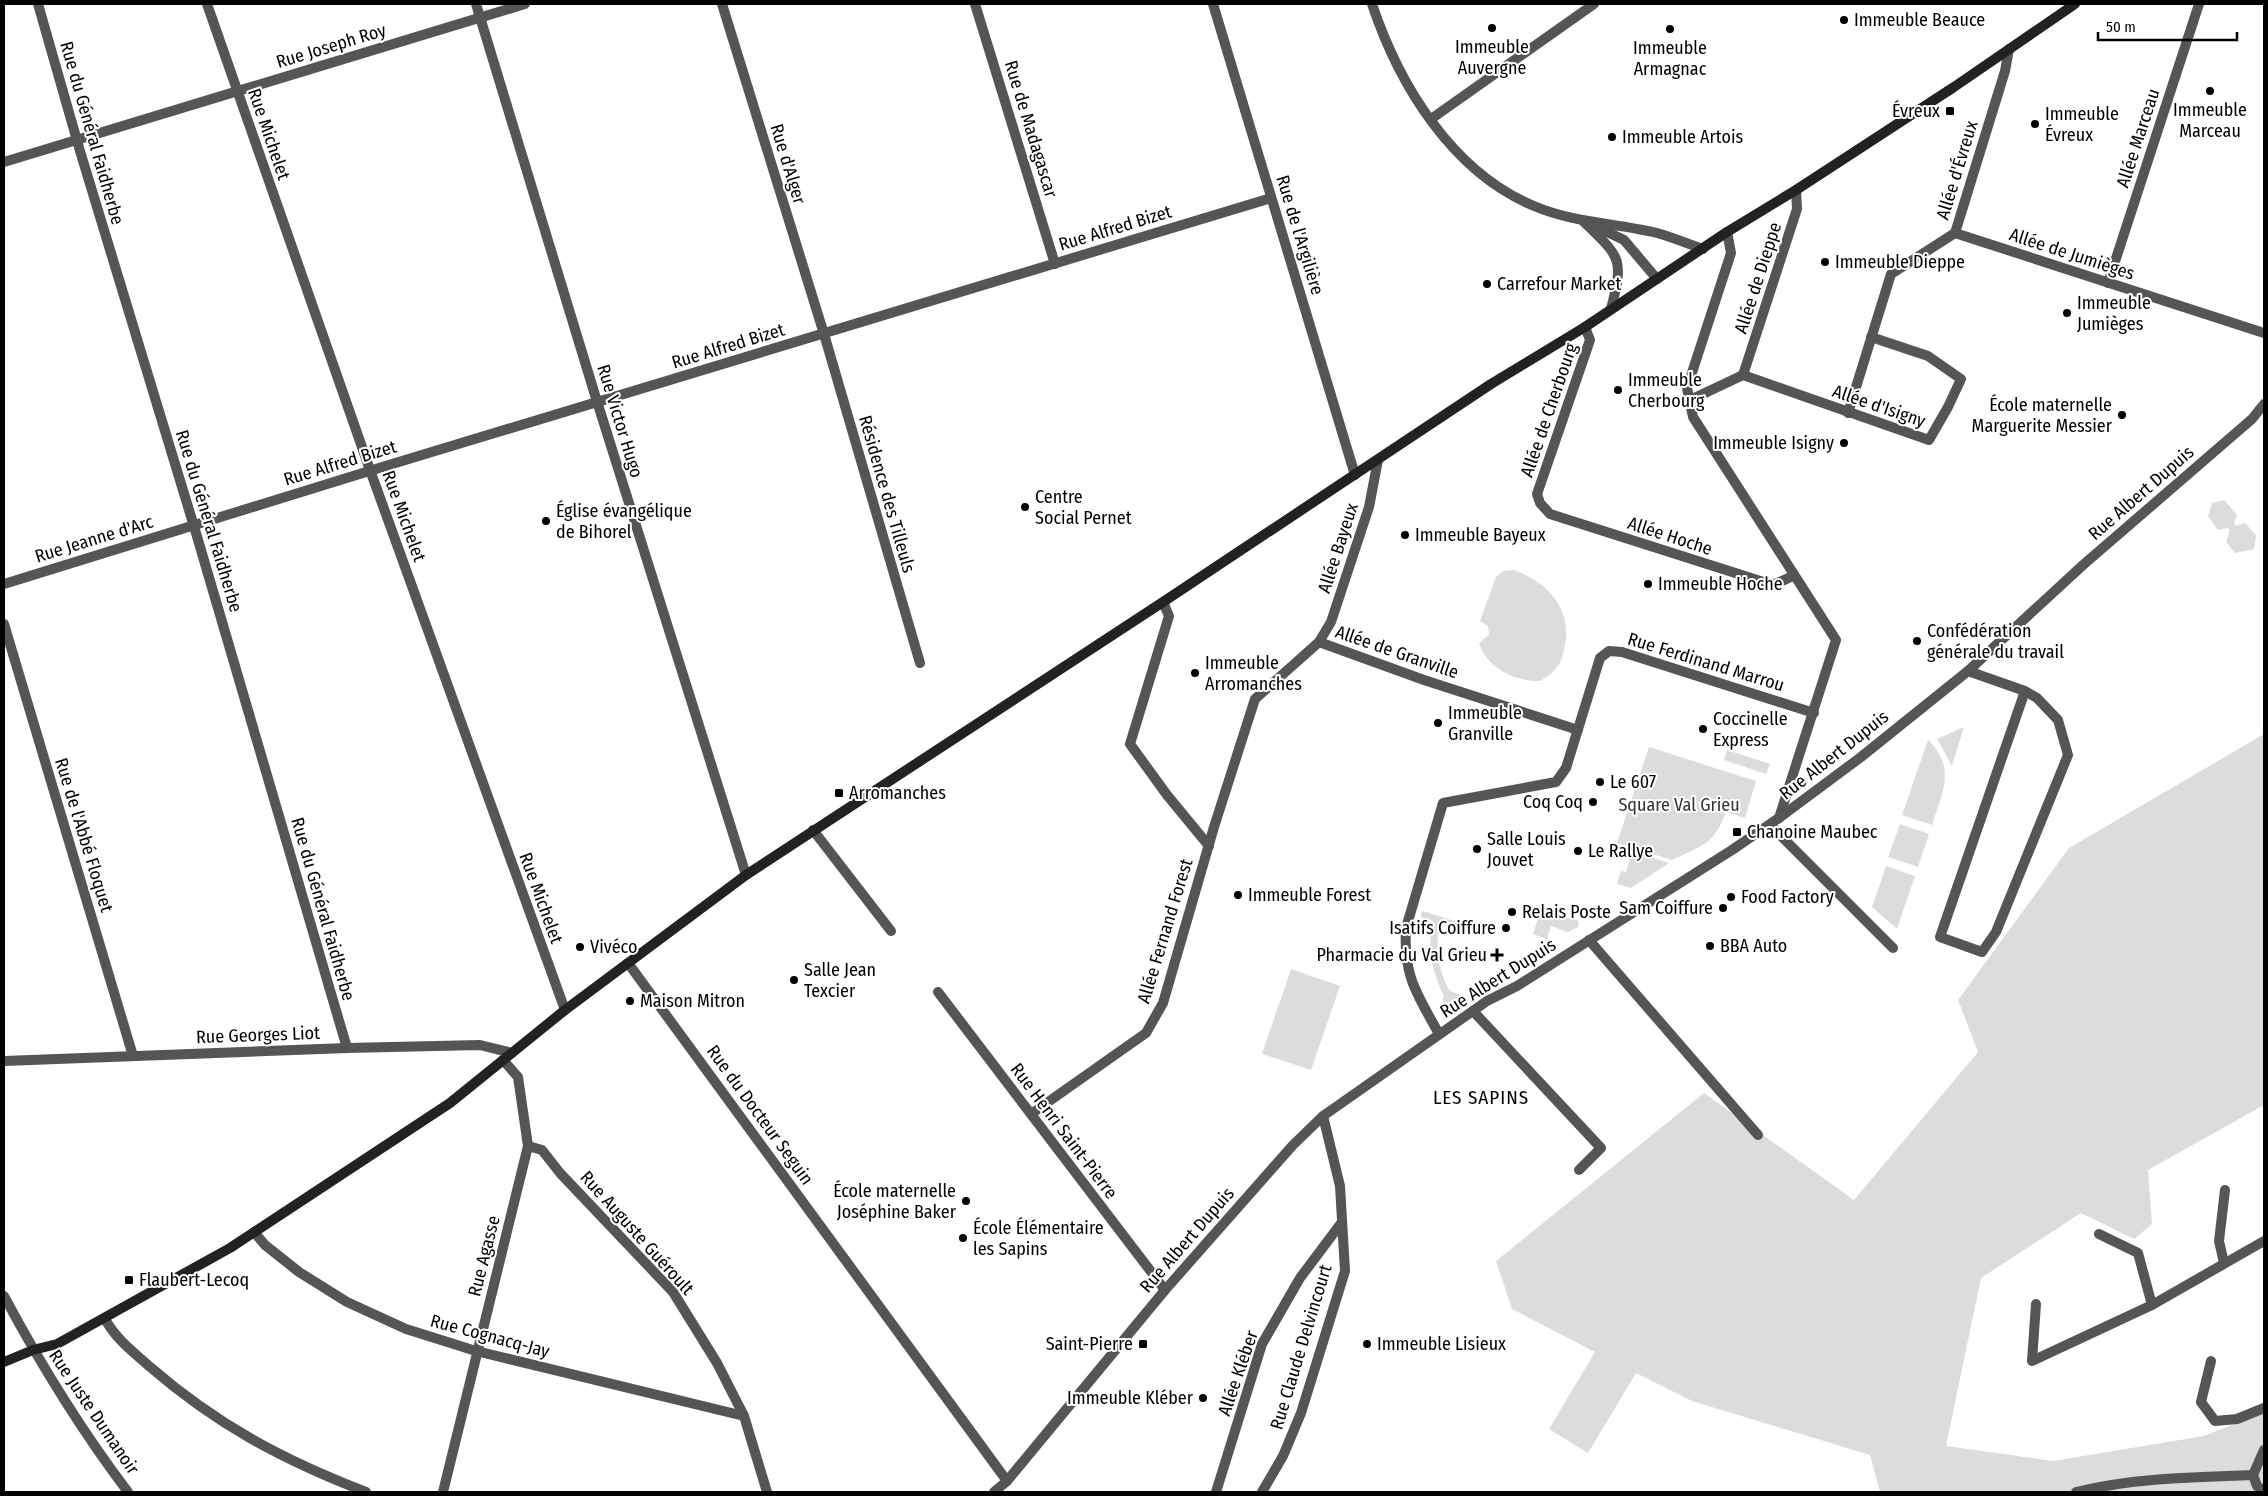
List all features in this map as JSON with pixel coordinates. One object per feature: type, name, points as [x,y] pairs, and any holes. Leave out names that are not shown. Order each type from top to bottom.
[{"type":"street","name":"Rue du Général Faidherbe","points":[[38,4],[76,140],[194,525],[347,1048]]},
{"type":"street","name":"Rue Michelet","points":[[207,4],[370,470],[565,1010]]},
{"type":"street","name":"Rue Victor Hugo","points":[[476,4],[597,402],[746,875]]},
{"type":"street","name":"Rue Joseph Roy","points":[[4,162],[525,4]]},
{"type":"street","name":"Rue d'Alger","points":[[722,4],[824,334]]},
{"type":"street","name":"Rue de Madagascar","points":[[975,4],[1055,264]]},
{"type":"street","name":"Rue de l'Argilière","points":[[1213,4],[1354,475]]},
{"type":"street","points":[[1372,4],[1392,56],[1406,83],[1431,119],[1462,157],[1507,191],[1534,206],[1584,222],[1624,240],[1656,279]]},
{"type":"street","points":[[1431,119],[1594,4]]},
{"type":"street","points":[[4,1362],[33,1350],[57,1344],[104,1320],[230,1248],[450,1103],[565,1010],[746,875],[1163,602],[1491,384],[1584,327],[1728,232],[1796,190],[2075,4]]},
{"type":"street","name":"Allée Marceau","points":[[2108,283],[2199,4]]},
{"type":"street","name":"Allée d'Évreux","points":[[1848,412],[1891,274],[1955,233],[2005,71],[2009,49]]},
{"type":"street","name":"Allée de Dieppe","points":[[1743,375],[1797,209],[1796,190]]},
{"type":"street","name":"Rue Alfred Bizet","points":[[194,525],[1271,198]]},
{"type":"street","points":[[1584,222],[1657,233],[1704,249]]},
{"type":"street","points":[[1584,222],[1612,248],[1618,265],[1619,278],[1611,309]]},
{"type":"street","points":[[1728,232],[1731,253],[1687,388],[1688,401],[1693,417],[1793,576],[1836,640],[1779,818]]},
{"type":"street","name":"Allée de Jumièges","points":[[1955,233],[2264,333]]},
{"type":"street","name":"Allée de Cherbourg","points":[[1540,503],[1538,494],[1590,340],[1584,327]]},
{"type":"street","name":"Résidence des Tilleuls","points":[[824,334],[920,663]]},
{"type":"street","name":"Allée d'Isigny","points":[[1743,375],[1929,440],[1962,379],[1928,356],[1871,337]]},
{"type":"street","points":[[1688,401],[1743,375]]},
{"type":"street","name":"Rue Albert Dupuis","points":[[994,1492],[1006,1481],[1165,1290],[1293,1145],[1323,1116],[1487,1001],[1517,986],[1770,825],[1861,757],[1968,671],[2082,565],[2252,419],[2264,404]]},
{"type":"street","name":"Allée Bayeux","points":[[1319,642],[1331,622],[1369,506],[1378,460]]},
{"type":"street","name":"Allée Hoche","points":[[1540,503],[1550,514],[1773,586],[1793,576]]},
{"type":"street","name":"Rue Jeanne d'Arc","points":[[4,584],[194,525]]},
{"type":"street","points":[[1163,602],[1169,616],[1130,744],[1167,795],[1208,846]]},
{"type":"street","name":"Rue de l'Abbé Floquet","points":[[4,624],[133,1056]]},
{"type":"street","name":"Allée de Granville","points":[[1208,846],[1255,699],[1319,642],[1424,680],[1578,730]]},
{"type":"street","name":"Rue Ferdinand Marrou","points":[[1439,1034],[1412,986],[1407,969],[1405,949],[1406,928],[1443,803],[1556,782],[1566,768],[1600,658],[1609,651],[1622,652],[1814,712]]},
{"type":"street","points":[[1968,671],[2025,691],[2037,698],[2058,720],[2068,756],[1996,932],[1982,952],[1940,938],[2025,691]]},
{"type":"street","points":[[1770,825],[1893,948]]},
{"type":"street","points":[[813,830],[891,931]]},
{"type":"street","name":"Allée Fernand Forest","points":[[1031,1114],[1146,1033],[1163,1002],[1208,846]]},
{"type":"street","points":[[1589,940],[1758,1135]]},
{"type":"street","name":"Rue du Docteur Seguin","points":[[628,963],[1006,1481]]},
{"type":"street","name":"Rue Henri Saint-Pierre","points":[[938,992],[1165,1290]]},
{"type":"street","points":[[1473,1011],[1601,1148],[1579,1170]]},
{"type":"street","name":"Rue Georges Liot","points":[[4,1061],[480,1045],[512,1053]]},
{"type":"street","name":"Rue Agasse","points":[[443,1492],[476,1351],[528,1146],[518,1077],[503,1060]]},
{"type":"street","name":"Rue Claude Delvincourt","points":[[1262,1492],[1283,1456],[1301,1413],[1345,1271],[1340,1186],[1323,1116]]},
{"type":"street","name":"Rue Auguste Guéroult","points":[[528,1146],[542,1150],[590,1206],[673,1292],[717,1363],[744,1416],[767,1492]]},
{"type":"street","points":[[2224,1263],[2219,1241],[2226,1190]]},
{"type":"street","name":"Allée Kléber","points":[[1216,1492],[1262,1344],[1300,1278],[1342,1222]]},
{"type":"street","name":"Rue Cognacq-Jay","points":[[254,1232],[265,1245],[299,1272],[347,1302],[406,1330],[476,1351],[744,1416]]},
{"type":"street","points":[[2099,1234],[2138,1253],[2152,1305]]},
{"type":"street","points":[[2036,1304],[2032,1361],[2152,1305],[2264,1241]]},
{"type":"street","name":"Rue Juste Dumanoir","points":[[4,1296],[33,1350],[89,1440],[128,1492]]},
{"type":"street","points":[[104,1320],[117,1338],[160,1376],[208,1413],[253,1441],[308,1470],[366,1492]]},
{"type":"street","points":[[2211,1361],[2201,1402],[2215,1421],[2237,1419],[2264,1408]]},
{"type":"street","points":[[2264,1450],[2253,1475],[2257,1486],[2264,1491]]},
{"type":"street","points":[[2076,1492],[2105,1485],[2173,1477],[2253,1475]]},
{"type":"green space","points":[[2224,500],[2237,515],[2234,523],[2236,526],[2245,523],[2256,535],[2254,549],[2235,553],[2226,542],[2230,530],[2228,528],[2218,530],[2208,516],[2212,503]]},
{"type":"green space","points":[[1514,570],[1526,575],[1546,589],[1561,608],[1565,619],[1565,645],[1562,657],[1555,670],[1540,681],[1521,679],[1503,672],[1489,660],[1479,643],[1489,635],[1488,626],[1480,621],[1496,577],[1503,571]]},
{"type":"green space","points":[[1964,727],[1952,766],[1937,739]]},
{"type":"green space","points":[[2264,734],[2264,1105],[2148,1170],[2152,1224],[2134,1239],[2081,1213],[1981,1278],[1946,1446],[2053,1461],[2204,1436],[2264,1412],[2264,1492],[1880,1492],[1870,1455],[1692,1401],[1636,1373],[1588,1453],[1549,1429],[1595,1352],[1512,1309],[1496,1261],[1704,1093],[1854,1200],[1978,1052],[1958,1000],[2069,848]]},
{"type":"green space","points":[[1928,740],[1937,750],[1945,771],[1943,791],[1932,825],[1902,815]]},
{"type":"green space","name":"Square Val Grieu","points":[[1649,747],[1756,781],[1745,818],[1726,812],[1717,831],[1711,838],[1699,847],[1672,860],[1617,843]]},
{"type":"green space","points":[[1727,750],[1770,764],[1766,774],[1724,760]]},
{"type":"green space","points":[[1900,824],[1929,834],[1918,867],[1888,857]]},
{"type":"green space","points":[[1632,851],[1669,863],[1631,888],[1617,884],[1621,871],[1626,872]]},
{"type":"green space","points":[[1886,866],[1915,876],[1897,929],[1872,907]]},
{"type":"green space","points":[[1541,909],[1579,921],[1578,927],[1568,932],[1551,926],[1547,939],[1533,934]]},
{"type":"green space","points":[[1423,911],[1457,922],[1459,925],[1456,928],[1439,924],[1438,959],[1442,975],[1450,991],[1461,995],[1441,1007],[1444,996],[1436,978],[1430,941],[1433,921],[1421,917]]},
{"type":"green space","points":[[1291,969],[1340,986],[1311,1070],[1262,1054]]},
{"type":"place","name":"Immeuble Beauce","points":[[1844,20]]},
{"type":"place","name":"Immeuble Auvergne","points":[[1492,28]]},
{"type":"place","name":"Immeuble Armagnac","points":[[1670,29]]},
{"type":"place","name":"Immeuble Marceau","points":[[2210,91]]},
{"type":"place","name":"Évreux","points":[[1950,111]]},
{"type":"place","name":"Immeuble Évreux","points":[[2035,124]]},
{"type":"place","name":"Immeuble Artois","points":[[1612,137]]},
{"type":"place","name":"Immeuble Dieppe","points":[[1825,262]]},
{"type":"place","name":"Carrefour Market","points":[[1487,284]]},
{"type":"place","name":"Immeuble Jumièges","points":[[2067,313]]},
{"type":"place","name":"Immeuble Cherbourg","points":[[1618,390]]},
{"type":"place","name":"École maternelle Marguerite Messier","points":[[2122,415]]},
{"type":"place","name":"Immeuble Isigny","points":[[1844,443]]},
{"type":"place","name":"Centre Social Pernet","points":[[1025,507]]},
{"type":"place","name":"Église évangélique de Bihorel","points":[[546,521]]},
{"type":"place","name":"Immeuble Bayeux","points":[[1405,535]]},
{"type":"place","name":"Immeuble Hoche","points":[[1648,584]]},
{"type":"place","name":"Confédération générale du travail","points":[[1917,641]]},
{"type":"place","name":"Immeuble Arromanches","points":[[1195,673]]},
{"type":"place","name":"Immeuble Granville","points":[[1438,723]]},
{"type":"place","name":"Coccinelle Express","points":[[1703,729]]},
{"type":"place","name":"Le 607","points":[[1600,782]]},
{"type":"place","name":"Arromanches","points":[[839,793]]},
{"type":"place","name":"Coq Coq","points":[[1593,802]]},
{"type":"place","name":"Chanoine Maubec","points":[[1737,832]]},
{"type":"place","name":"Salle Louis Jouvet","points":[[1477,849]]},
{"type":"place","name":"Le Rallye","points":[[1578,851]]},
{"type":"place","name":"Immeuble Forest","points":[[1238,895]]},
{"type":"place","name":"Food Factory","points":[[1731,897]]},
{"type":"place","name":"Sam Coiffure","points":[[1723,908]]},
{"type":"place","name":"Relais Poste","points":[[1512,912]]},
{"type":"place","name":"Isatifs Coiffure","points":[[1506,928]]},
{"type":"place","name":"BBA Auto","points":[[1710,946]]},
{"type":"place","name":"Vivéco","points":[[580,947]]},
{"type":"place","name":"Pharmacie du Val Grieu","points":[[1497,955]]},
{"type":"place","name":"Salle Jean Texcier","points":[[794,980]]},
{"type":"place","name":"Maison Mitron","points":[[630,1001]]},
{"type":"place","name":"École maternelle Joséphine Baker","points":[[966,1201]]},
{"type":"place","name":"École Élémentaire les Sapins","points":[[963,1238]]},
{"type":"place","name":"Flaubert-Lecoq","points":[[129,1280]]},
{"type":"place","name":"Saint-Pierre","points":[[1143,1344]]},
{"type":"place","name":"Immeuble Lisieux","points":[[1367,1344]]},
{"type":"place","name":"Immeuble Kléber","points":[[1203,1398]]},
{"type":"district","name":"LES SAPINS","points":[[1481,1097]]}]
